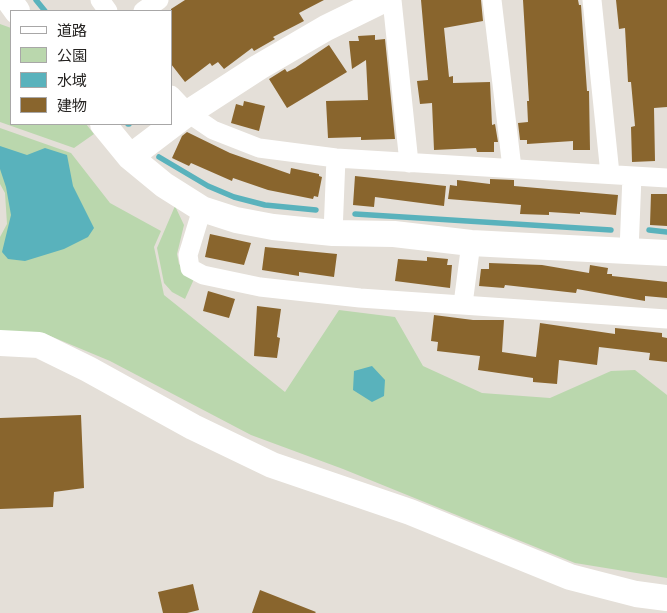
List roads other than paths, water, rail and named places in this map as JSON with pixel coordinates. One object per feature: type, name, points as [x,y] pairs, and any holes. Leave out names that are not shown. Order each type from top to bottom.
[{"type":"street","points":[[144,10],[159,0]]},
{"type":"street","points":[[383,0],[326,28],[259,67],[180,104],[213,130],[259,148],[336,158],[667,178]]},
{"type":"street","points":[[392,0],[409,163]]},
{"type":"street","points":[[492,0],[512,168]]},
{"type":"street","points":[[592,0],[610,174]]},
{"type":"street","points":[[104,125],[130,158],[164,185],[202,209],[236,220],[273,227],[333,233],[394,234],[471,243],[667,253]]},
{"type":"street","points":[[130,158],[161,125]]},
{"type":"street","points":[[333,233],[336,158]]},
{"type":"street","points":[[629,250],[632,176]]},
{"type":"street","points":[[202,209],[188,255],[190,268],[203,275],[260,286],[360,298],[667,319]]},
{"type":"street","points":[[463,304],[471,243]]},
{"type":"street","points":[[0,343],[40,345],[88,369],[193,427],[272,465],[410,512],[570,577],[636,594],[667,598]]},
{"type":"water","points":[[0,146],[27,155],[45,148],[67,155],[73,186],[94,228],[88,237],[64,249],[25,261],[8,259],[2,252],[11,215],[6,187],[0,169]]},
{"type":"water","points":[[372,366],[385,380],[384,396],[372,402],[353,390],[354,371]]},
{"type":"waterway","points":[[36,0],[44,10]]},
{"type":"waterway","points":[[159,157],[208,186],[234,197],[265,205],[316,210]]},
{"type":"waterway","points":[[355,214],[611,230]]},
{"type":"waterway","points":[[649,230],[667,232]]}]
